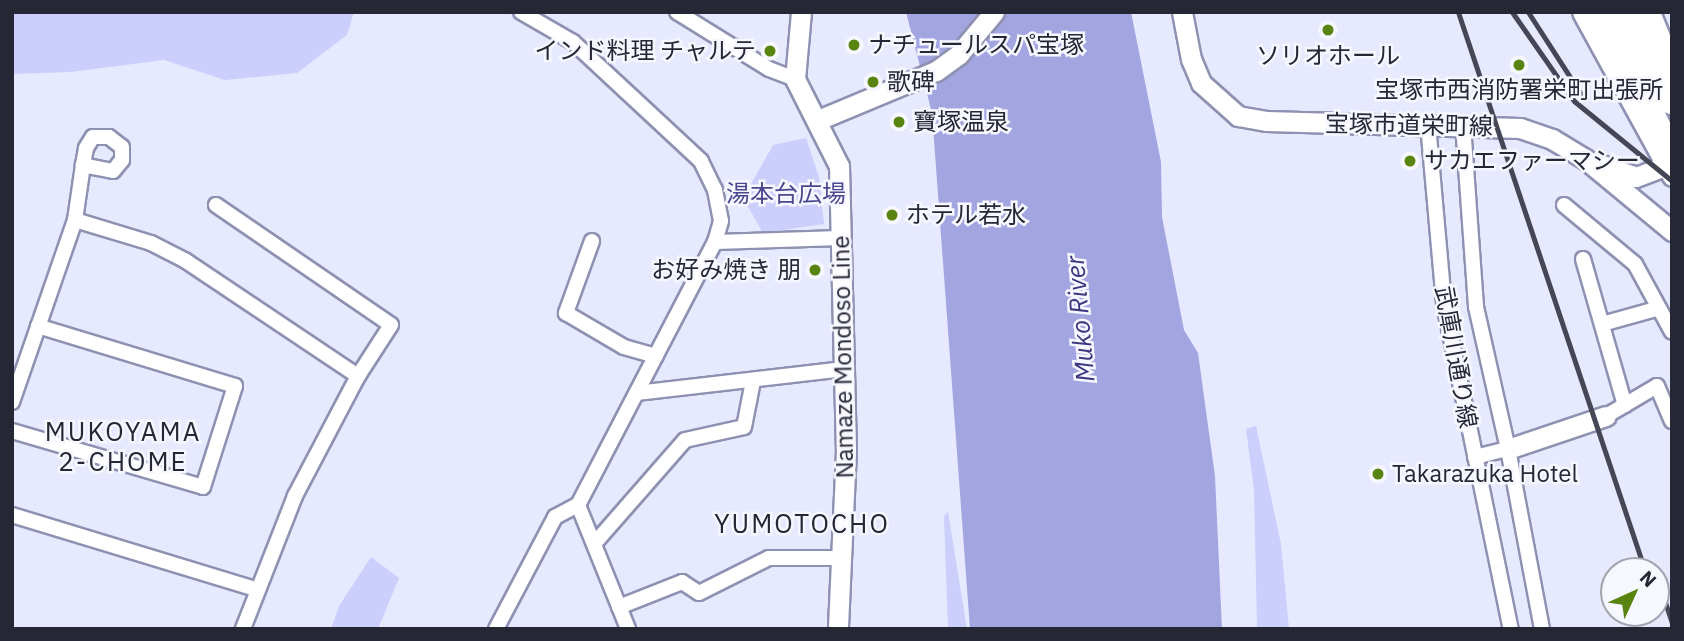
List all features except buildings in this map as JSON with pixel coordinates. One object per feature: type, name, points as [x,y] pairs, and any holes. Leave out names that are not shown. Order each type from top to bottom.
[{"type":"highway","points":[[1603,12],[1670,165]]},
{"type":"highway","points":[[1629,12],[1672,102]]},
{"type":"street","points":[[496,629],[555,517],[578,505],[715,242],[721,221],[715,190],[701,161],[573,43],[521,12]]},
{"type":"street","points":[[677,12],[769,69],[795,79],[801,12]]},
{"type":"street","points":[[818,120],[936,71],[959,54],[994,12]]},
{"type":"street","name":"宝塚市道栄町線","points":[[1182,12],[1191,59],[1201,83],[1238,116],[1266,121],[1520,128],[1552,139],[1585,159],[1672,231]]},
{"type":"street","points":[[1582,12],[1670,165],[1636,177],[1585,159]]},
{"type":"street","points":[[1650,12],[1672,66]]},
{"type":"street","name":"Namaze Mondoso Line","points":[[795,79],[839,166],[844,369],[838,629]]},
{"type":"street","name":"武庫川通り線","points":[[1428,124],[1444,304],[1511,629]]},
{"type":"street","name":"武庫川通り線","points":[[1463,125],[1476,307],[1508,449],[1542,629]]},
{"type":"street","points":[[12,402],[75,220],[83,165]]},
{"type":"street","points":[[216,205],[391,325],[358,376],[295,496],[255,589],[243,629]]},
{"type":"street","points":[[1564,205],[1635,264],[1656,309],[1670,326]]},
{"type":"street","points":[[75,220],[151,243],[186,261],[358,376]]},
{"type":"street","points":[[715,242],[841,237]]},
{"type":"street","points":[[592,241],[566,313],[624,347],[656,356]]},
{"type":"street","points":[[1583,259],[1625,405]]},
{"type":"street","points":[[1602,324],[1656,309]]},
{"type":"street","points":[[12,431],[203,488],[234,386],[38,326]]},
{"type":"street","points":[[637,393],[844,369]]},
{"type":"street","points":[[594,544],[685,440],[744,427],[753,381]]},
{"type":"street","points":[[1475,457],[1508,449],[1606,416],[1657,386],[1672,421]]},
{"type":"street","points":[[578,505],[628,629]]},
{"type":"street","points":[[12,515],[255,589]]},
{"type":"street","points":[[619,607],[682,582],[699,593],[769,558],[841,558]]},
{"type":"green space","points":[[12,12],[354,12],[347,35],[297,73],[225,80],[164,60],[71,72],[12,74]]},
{"type":"green space","name":"湯本台広場","points":[[806,138],[819,177],[824,224],[763,233],[743,198],[773,145]]},
{"type":"green space","points":[[1256,426],[1281,544],[1289,629],[1257,629],[1254,490],[1246,429]]},
{"type":"green space","points":[[948,512],[967,629],[948,629],[944,516]]},
{"type":"green space","points":[[371,557],[399,578],[378,629],[331,629],[339,606]]},
{"type":"water","name":"Muko River","points":[[906,12],[1131,12],[1161,162],[1162,217],[1184,330],[1198,353],[1215,476],[1222,629],[970,629],[932,113]]},
{"type":"railway","points":[[1458,12],[1640,557]]},
{"type":"railway","points":[[1512,12],[1574,101],[1672,181]]},
{"type":"railway","points":[[1528,12],[1581,94]]},
{"type":"railway","points":[[1670,617],[1672,623]]},
{"type":"place","name":"ソリオホール","points":[[1328,30]]},
{"type":"place","name":"ナチュールスパ宝塚","points":[[854,45]]},
{"type":"place","name":"インド料理 チャルテ","points":[[770,51]]},
{"type":"place","name":"宝塚市西消防署栄町出張所","points":[[1519,65]]},
{"type":"place","name":"歌碑","points":[[873,82]]},
{"type":"place","name":"寶塚温泉","points":[[899,122]]},
{"type":"place","name":"サカエファーマシー","points":[[1410,161]]},
{"type":"place","name":"ホテル若水","points":[[892,215]]},
{"type":"place","name":"お好み焼き 朋","points":[[815,270]]},
{"type":"place","name":"Takarazuka Hotel","points":[[1378,474]]},
{"type":"district","name":"MUKOYAMA 2-CHOME","points":[[123,447]]},
{"type":"district","name":"YUMOTOCHO","points":[[802,524]]}]
